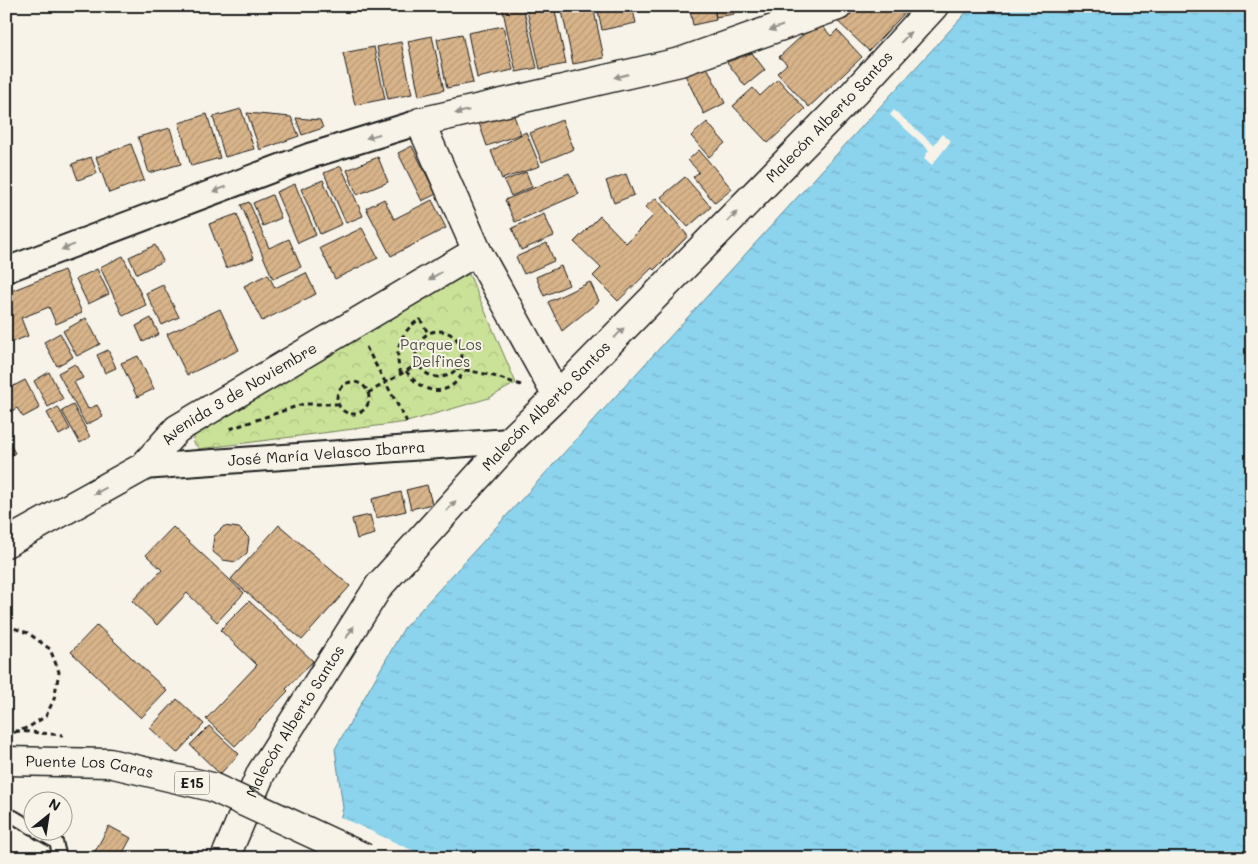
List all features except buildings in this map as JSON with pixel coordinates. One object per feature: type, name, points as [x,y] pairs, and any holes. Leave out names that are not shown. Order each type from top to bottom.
[{"type":"main road","points":[[556,396],[477,251],[420,122],[680,62],[838,6]]},
{"type":"main road","name":"Malecón Alberto Santos","points":[[225,858],[261,773],[379,586],[510,441],[855,92],[934,6]]},
{"type":"main road","name":"Avenida 3 de Noviembre","points":[[6,543],[143,467],[177,429],[477,251]]},
{"type":"main road","name":"Puente Los Caras","points":[[6,761],[110,763],[212,787],[364,858]]},
{"type":"street","points":[[6,270],[309,156],[420,122]]},
{"type":"street","name":"José María Velasco Ibarra","points":[[143,467],[510,441]]},
{"type":"lane","points":[[6,815],[22,822]]},
{"type":"lane","points":[[56,842],[60,858]]},
{"type":"path","points":[[416,312],[428,333]]},
{"type":"path","points":[[401,374],[397,364],[399,342],[407,329],[420,319]]},
{"type":"path","points":[[354,324],[407,422]]},
{"type":"path","points":[[446,332],[454,336],[459,343],[460,361],[449,374],[432,375],[424,371],[418,364],[416,356],[417,346],[428,333],[446,332]]},
{"type":"path","points":[[368,393],[418,364]]},
{"type":"path","points":[[456,368],[490,375],[556,396]]},
{"type":"path","points":[[406,371],[414,380],[427,389],[437,391],[450,389],[459,381],[464,371]]},
{"type":"path","points":[[347,383],[360,384],[368,393],[367,405],[358,413],[346,413],[338,404],[339,392],[347,383]]},
{"type":"path","points":[[230,429],[303,404],[338,404]]},
{"type":"path","points":[[6,627],[28,633],[50,649],[59,672],[54,699],[46,716],[29,727],[6,735]]},
{"type":"green space","name":"Parque Los Delfines","points":[[469,274],[516,383],[489,398],[407,422],[199,449],[193,442],[195,434],[395,313]]},
{"type":"water","points":[[972,6],[1252,6],[1252,858],[330,858],[343,808],[335,749],[404,628]]},
{"type":"pier","points":[[894,110],[934,145],[942,134],[951,141],[932,165],[924,158],[929,150],[890,115]]},
{"type":"pier","points":[[338,816],[429,858],[327,858]]}]
